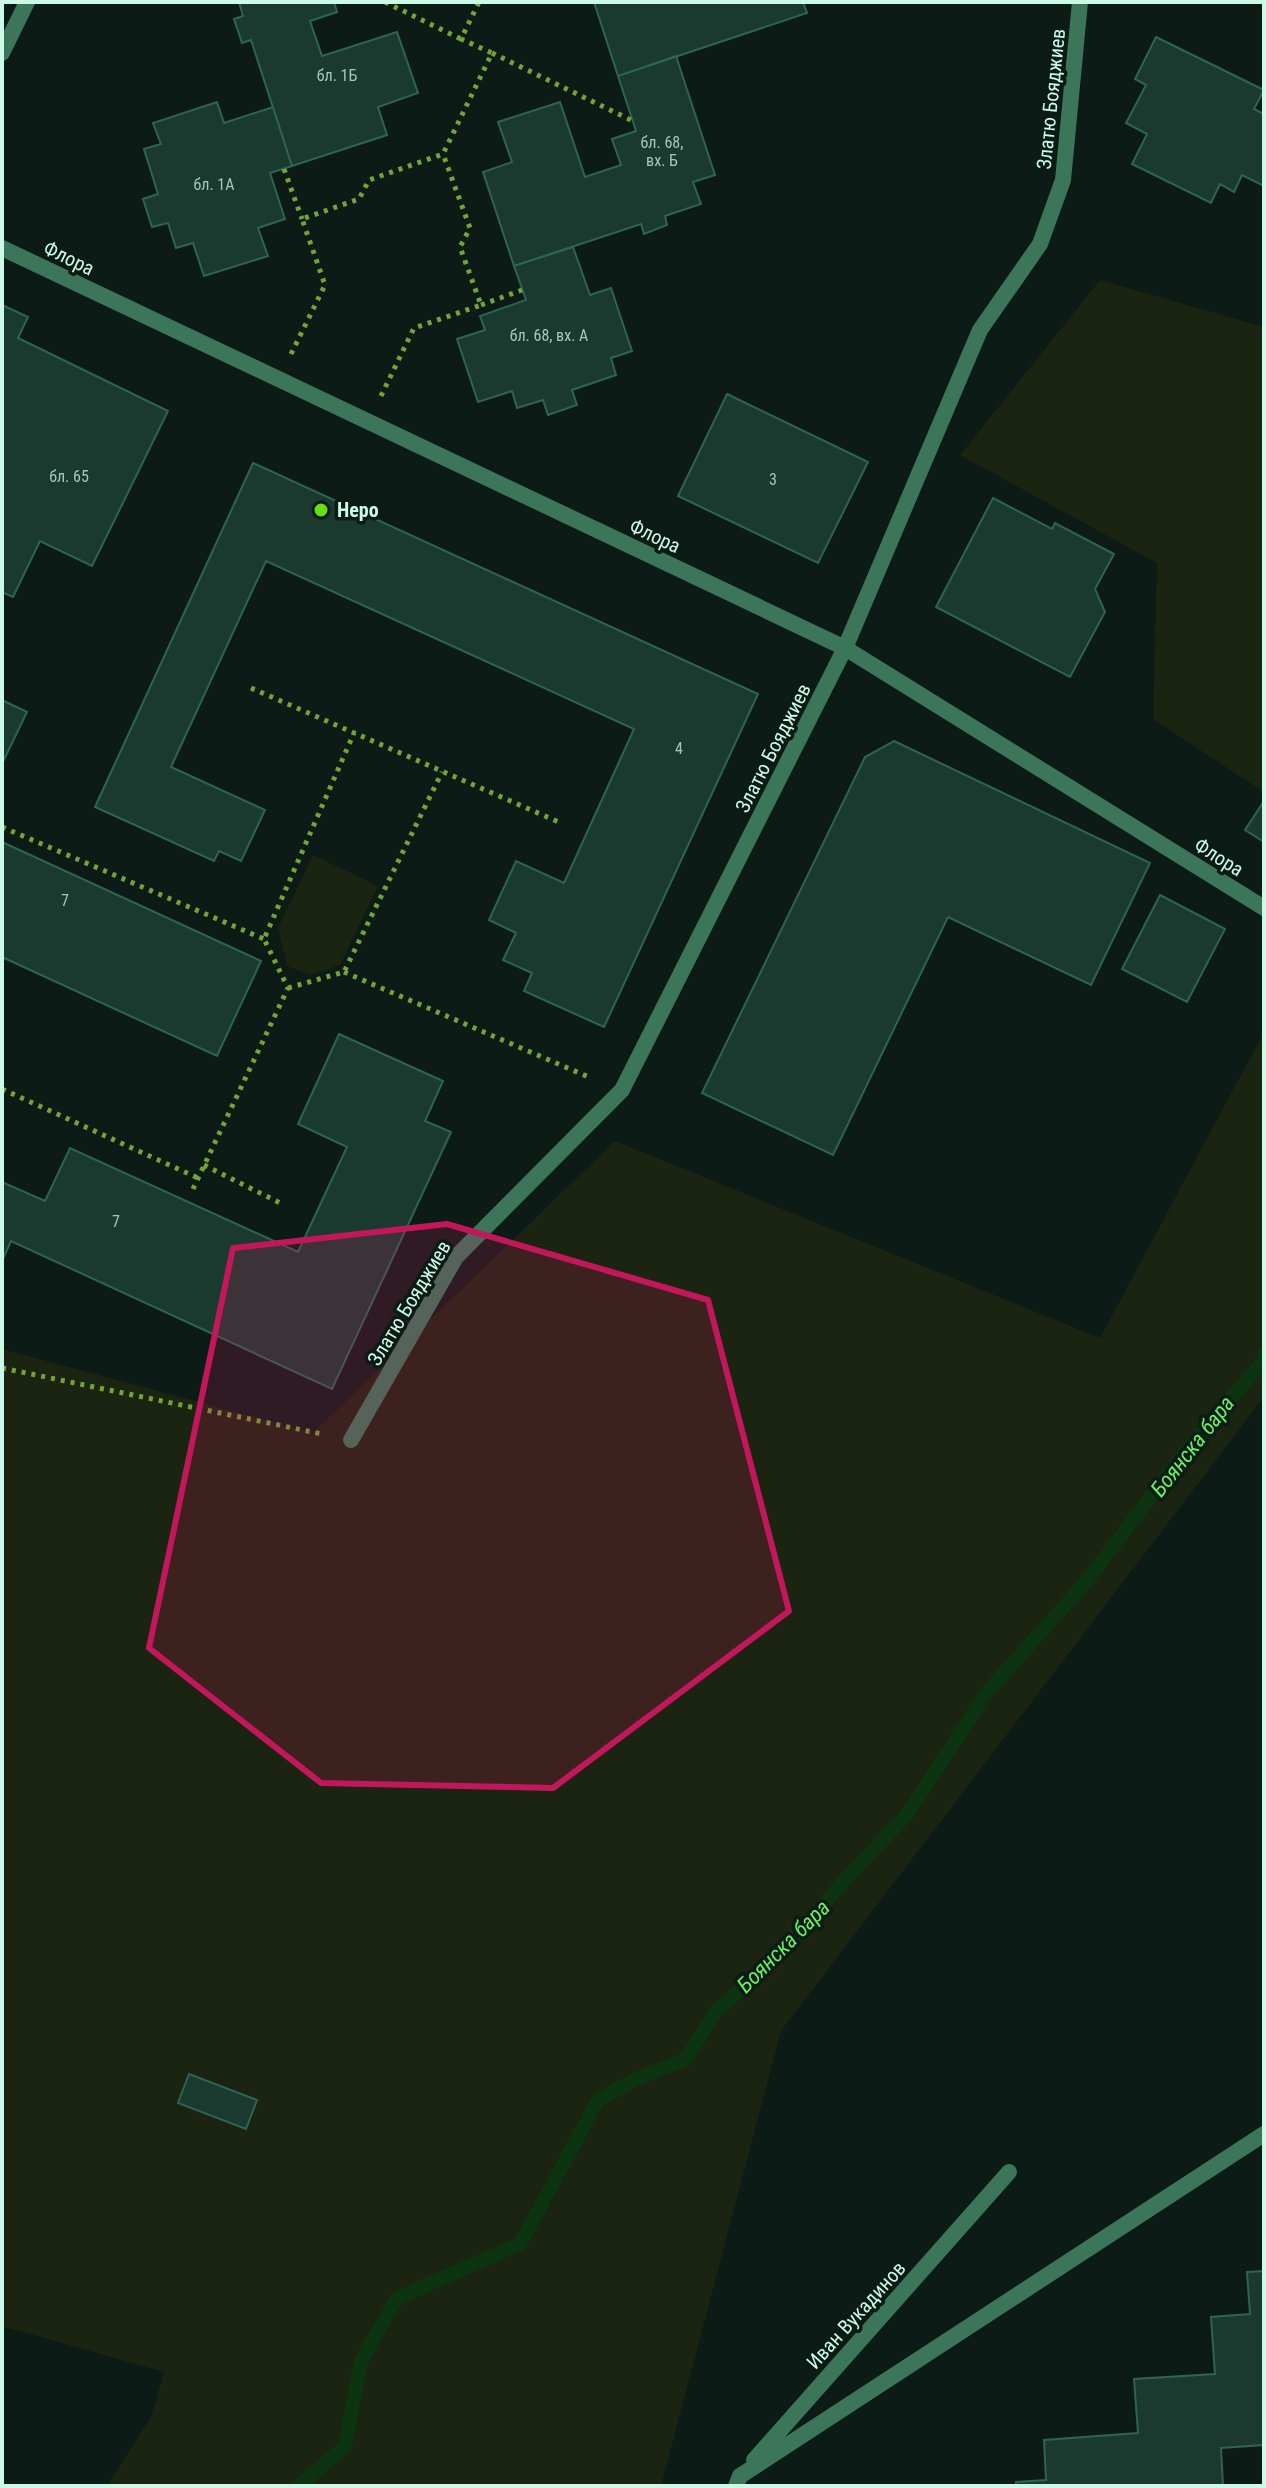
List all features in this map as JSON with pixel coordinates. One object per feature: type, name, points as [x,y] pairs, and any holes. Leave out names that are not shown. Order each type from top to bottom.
[{"type":"street","points":[[2,53],[27,2]]},
{"type":"street","name":"Златю Бояджиев","points":[[351,1440],[456,1257],[622,1090],[845,648],[980,330],[1040,244],[1063,180],[1080,2]]},
{"type":"street","name":"Флора","points":[[2,248],[845,648],[1264,908]]},
{"type":"street","points":[[738,2481],[1264,2134]]},
{"type":"street","name":"Иван Вукадинов","points":[[738,2481],[1009,2172]]},
{"type":"path","points":[[385,2],[633,121]]},
{"type":"path","points":[[461,39],[479,2]]},
{"type":"path","points":[[302,219],[359,199],[369,180],[443,154],[492,53]]},
{"type":"path","points":[[443,154],[470,228],[460,247],[481,305]]},
{"type":"path","points":[[279,381],[325,285],[284,169]]},
{"type":"path","points":[[368,422],[414,328],[522,290]]},
{"type":"path","points":[[251,688],[561,823]]},
{"type":"path","points":[[264,939],[354,733]]},
{"type":"path","points":[[344,972],[442,772]]},
{"type":"path","points":[[2,827],[264,939],[288,988]]},
{"type":"path","points":[[193,1189],[288,988],[344,972],[622,1090]]},
{"type":"path","points":[[2,1089],[198,1178]]},
{"type":"path","points":[[204,1165],[282,1204]]},
{"type":"path","points":[[2,1368],[351,1440]]},
{"type":"highlighted area","points":[[447,1224],[708,1300],[789,1611],[553,1788],[321,1783],[149,1648],[233,1248]]},
{"type":"green space","points":[[1100,280],[1264,327],[1264,792],[1153,719],[1157,563],[960,455]]},
{"type":"green space","points":[[313,855],[378,886],[340,965],[310,975],[287,966],[278,928]]},
{"type":"green space","points":[[1264,1032],[1264,1397],[781,2031],[661,2486],[107,2486],[152,2415],[164,2372],[2,2326],[2,1349],[313,1433],[615,1141],[1100,1338]]},
{"type":"building","points":[[239,2],[334,2],[337,12],[310,21],[322,56],[397,32],[418,93],[378,107],[387,135],[292,166],[251,40],[242,43],[234,19],[243,16]]},
{"type":"building","points":[[594,2],[803,2],[807,13],[618,76]]},
{"type":"building","points":[[1156,37],[1264,90],[1254,109],[1264,114],[1264,186],[1242,175],[1234,192],[1220,184],[1211,203],[1132,164],[1147,134],[1126,123],[1146,85],[1135,79]]},
{"type":"building","points":[[676,56],[715,175],[693,182],[701,204],[665,216],[667,225],[644,234],[641,224],[514,266],[483,172],[512,162],[498,122],[560,102],[585,177],[621,165],[612,139],[636,131],[618,76]]},
{"type":"building","points":[[217,102],[224,123],[273,107],[292,166],[270,173],[285,219],[258,228],[268,256],[204,276],[193,243],[176,248],[168,223],[152,227],[143,199],[158,194],[144,149],[161,144],[153,123]]},
{"type":"building","points":[[573,247],[590,295],[611,288],[632,351],[611,358],[616,375],[572,390],[577,405],[548,415],[543,400],[517,408],[512,391],[478,402],[457,339],[485,330],[480,316],[526,300],[514,266]]},
{"type":"building","points":[[2,305],[28,317],[18,338],[168,411],[92,566],[40,541],[13,597],[2,592]]},
{"type":"building","points":[[727,394],[868,462],[818,563],[678,496]]},
{"type":"building","points":[[253,463],[758,694],[604,1027],[524,991],[532,973],[503,960],[516,933],[489,920],[516,861],[564,883],[634,729],[266,561],[171,767],[265,810],[241,861],[219,851],[214,861],[95,807]]},
{"type":"building","points":[[993,498],[1052,529],[1055,523],[1114,554],[1095,589],[1105,612],[1070,677],[936,607]]},
{"type":"building","points":[[2,700],[27,712],[2,764]]},
{"type":"building","points":[[894,741],[1150,863],[1091,985],[948,917],[833,1155],[702,1093],[865,757]]},
{"type":"building","points":[[1264,801],[1264,842],[1245,830]]},
{"type":"building","points":[[2,842],[261,961],[217,1056],[2,957]]},
{"type":"building","points":[[1160,895],[1225,929],[1187,1002],[1122,969]]},
{"type":"building","points":[[339,1034],[443,1081],[425,1121],[451,1132],[332,1389],[11,1241],[2,1261],[2,1182],[45,1201],[70,1148],[298,1252],[347,1147],[298,1124]]},
{"type":"building","points":[[189,2074],[257,2100],[246,2129],[178,2103]]},
{"type":"building","points":[[1264,2271],[1264,2445],[1221,2448],[1223,2486],[1016,2486],[1016,2482],[1046,2480],[1044,2440],[1138,2433],[1134,2379],[1215,2374],[1211,2317],[1250,2314],[1247,2272]]},
{"type":"waterway","name":"Боянска бара","points":[[299,2486],[345,2446],[361,2361],[397,2298],[520,2244],[598,2100],[638,2078],[686,2059],[715,2012],[776,1959],[848,1876],[906,1816],[986,1693],[1086,1582],[1186,1450],[1260,1365],[1264,1355]]},
{"type":"place","name":"Неро","points":[[321,510]]}]
